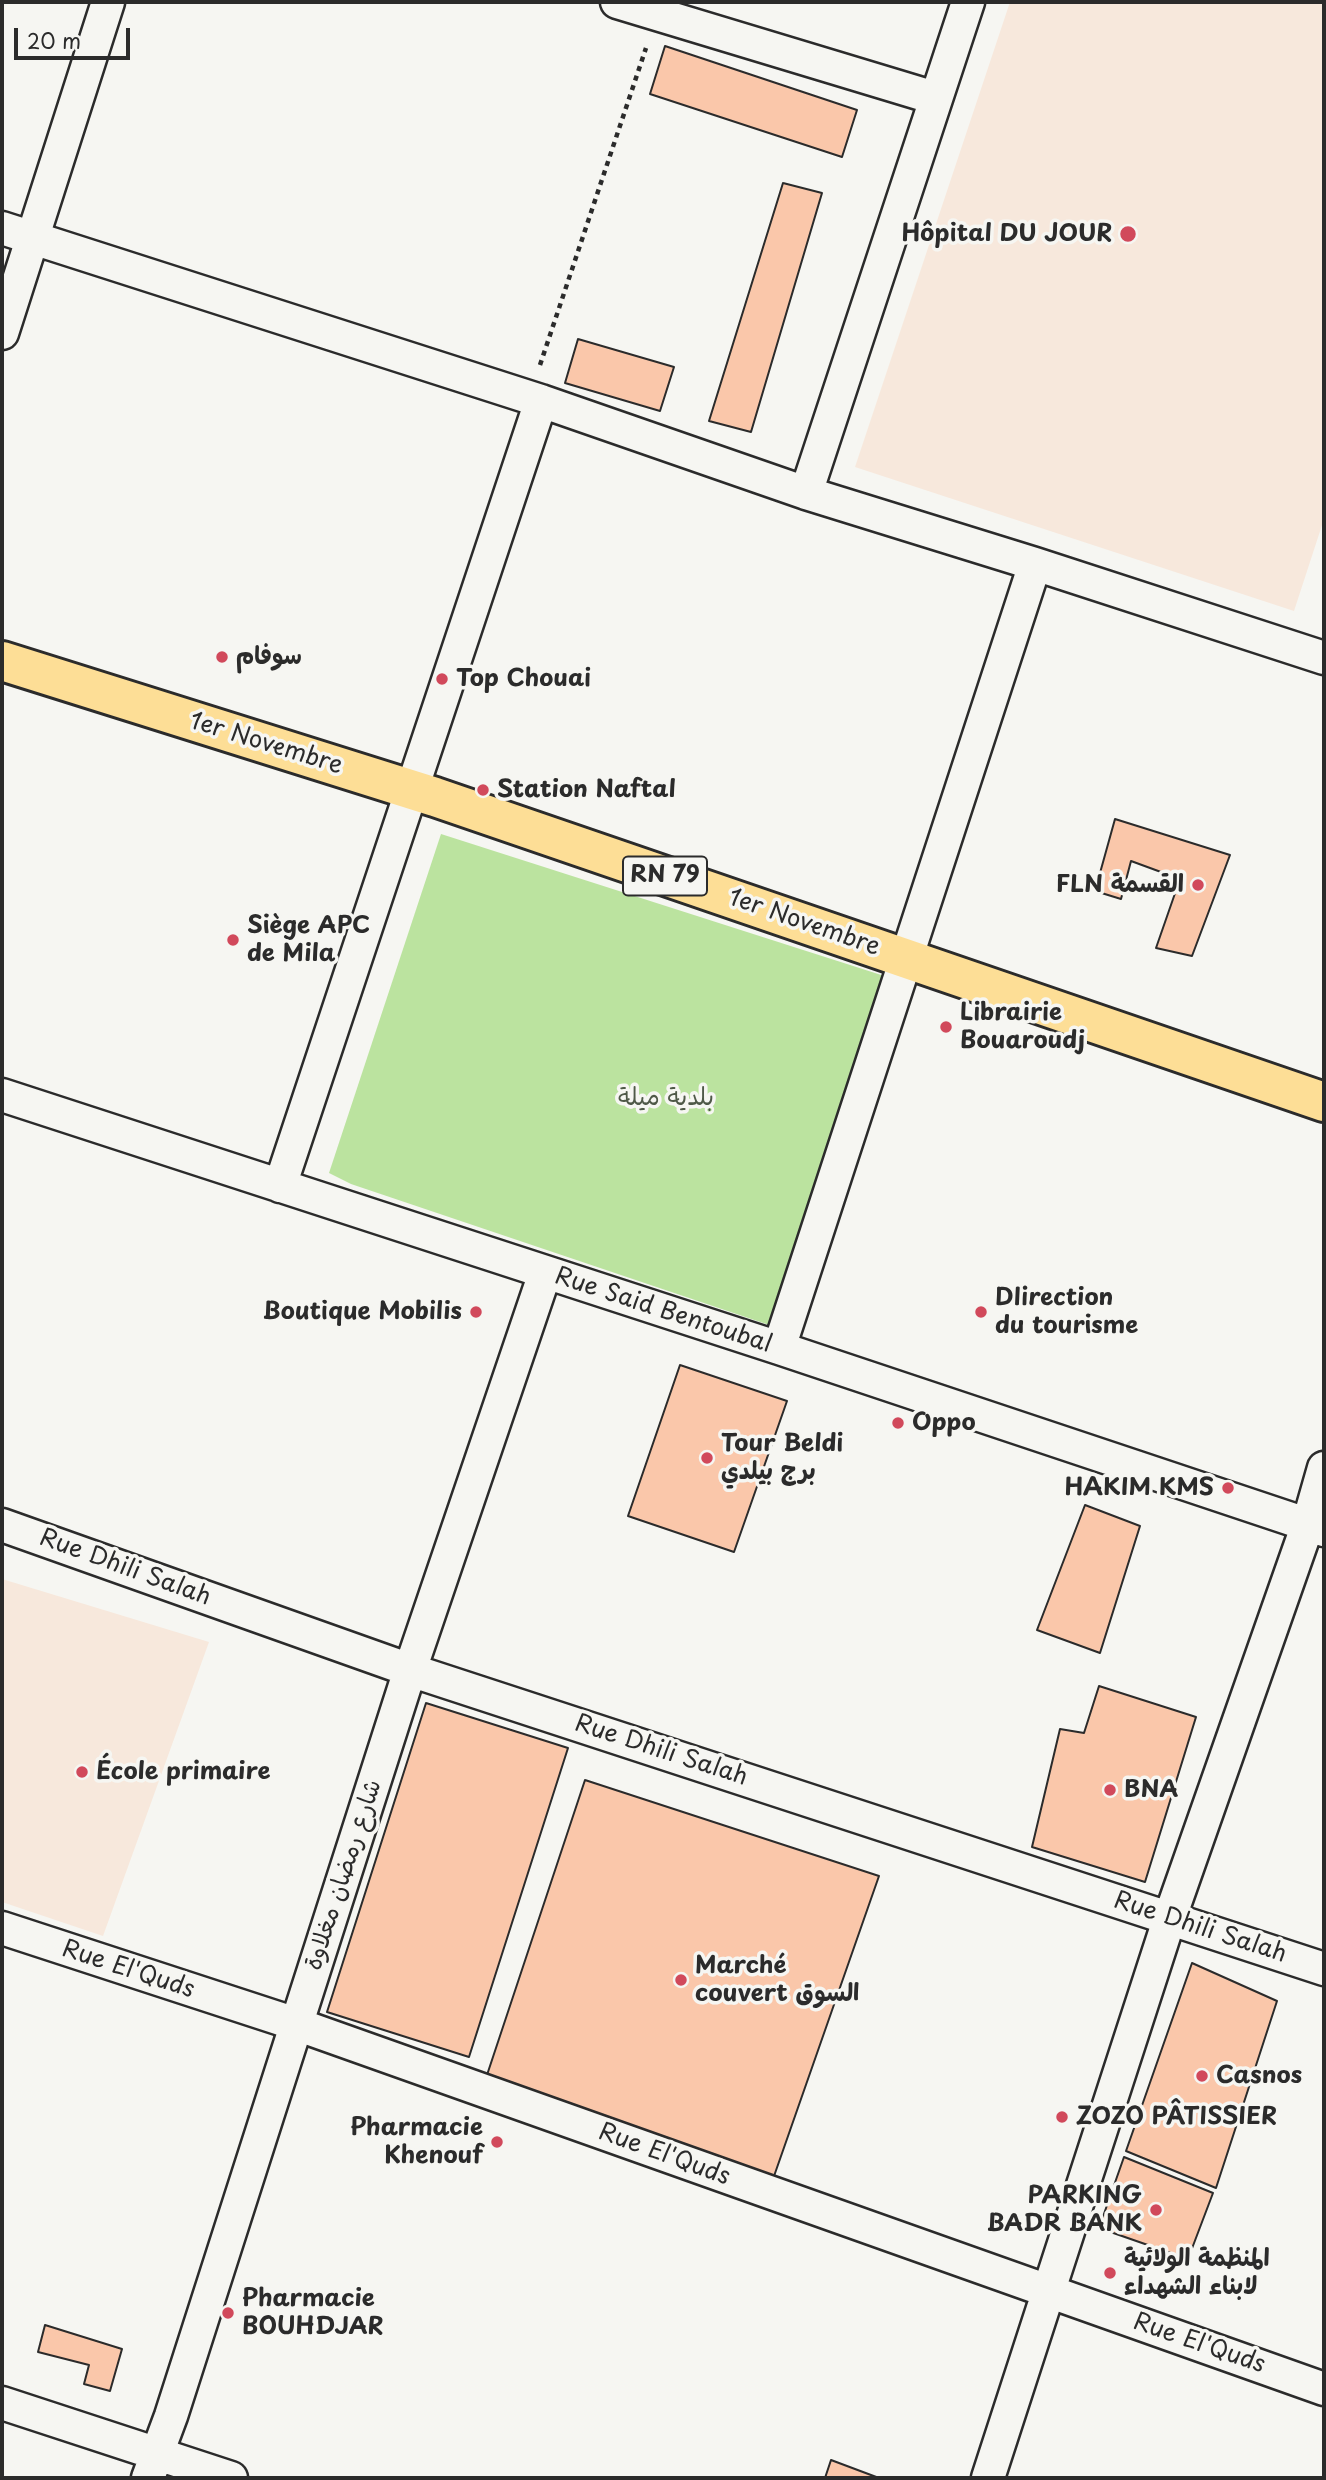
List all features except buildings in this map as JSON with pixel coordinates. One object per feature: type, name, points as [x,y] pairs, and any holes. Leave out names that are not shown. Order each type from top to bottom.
[{"type":"main road","name":"1er Novembre","points":[[2,661],[412,789],[1324,1102]]},
{"type":"street","points":[[2,333],[108,2]]},
{"type":"street","points":[[617,2],[934,98]]},
{"type":"street","points":[[806,493],[934,98],[968,2]]},
{"type":"street","points":[[2,228],[535,399],[806,493],[1035,564],[1324,659]]},
{"type":"street","points":[[280,1186],[412,789],[535,399]]},
{"type":"street","points":[[779,1348],[1035,564]]},
{"type":"street","name":"Rue Said Bentoubal","points":[[2,1095],[779,1348],[1316,1527]]},
{"type":"street","name":"شارع رمضان مغلاوة","points":[[153,2466],[410,1670],[545,1273]]},
{"type":"street","points":[[988,2478],[1170,1917],[1316,1527],[1324,1468]]},
{"type":"street","name":"Rue Dhili Salah","points":[[2,1525],[410,1670],[1324,1969]]},
{"type":"street","name":"Rue El'Quds","points":[[2,1928],[296,2024],[1324,2389]]},
{"type":"street","points":[[2,2403],[153,2466],[231,2478]]},
{"type":"path","points":[[535,399],[657,14]]},
{"type":"shaded area","name":"Hôpital DU JOUR","points":[[1010,2],[1324,2],[1324,519],[1294,611],[855,467]]},
{"type":"shaded area","name":"École primaire","points":[[2,1579],[209,1642],[103,1936],[2,1902]]},
{"type":"green space","name":"بلدية ميلة","points":[[441,834],[900,981],[784,1330],[351,1184],[329,1173]]},
{"type":"place","name":"Hôpital DU JOUR","points":[[1128,234]]},
{"type":"place","name":"سوفام","points":[[222,657]]},
{"type":"place","name":"Top Chouai","points":[[442,679]]},
{"type":"place","name":"Station Naftal","points":[[483,790]]},
{"type":"place","name":"FLN القسمة","points":[[1198,885]]},
{"type":"place","name":"Siège APC de Mila","points":[[233,940]]},
{"type":"place","name":"Librairie Bouaroudj","points":[[946,1027]]},
{"type":"place","name":"Boutique Mobilis","points":[[476,1312]]},
{"type":"place","name":"DIirection du tourisme","points":[[981,1312]]},
{"type":"place","name":"Oppo","points":[[898,1423]]},
{"type":"place","name":"Tour Beldi برج بيلدي","points":[[707,1458]]},
{"type":"place","name":"HAKIM KMS","points":[[1228,1488]]},
{"type":"place","name":"École primaire","points":[[82,1772]]},
{"type":"place","name":"BNA","points":[[1110,1790]]},
{"type":"place","name":"Marché couvert السوق","points":[[681,1980]]},
{"type":"place","name":"Casnos","points":[[1202,2076]]},
{"type":"place","name":"ZOZO PÂTISSIER","points":[[1062,2117]]},
{"type":"place","name":"Pharmacie Khenouf","points":[[497,2142]]},
{"type":"place","name":"PARKING BADR BANK","points":[[1156,2210]]},
{"type":"place","name":"المنظمة الولائية لابناء الشهداء","points":[[1110,2273]]},
{"type":"place","name":"Pharmacie BOUHDJAR","points":[[228,2313]]}]
